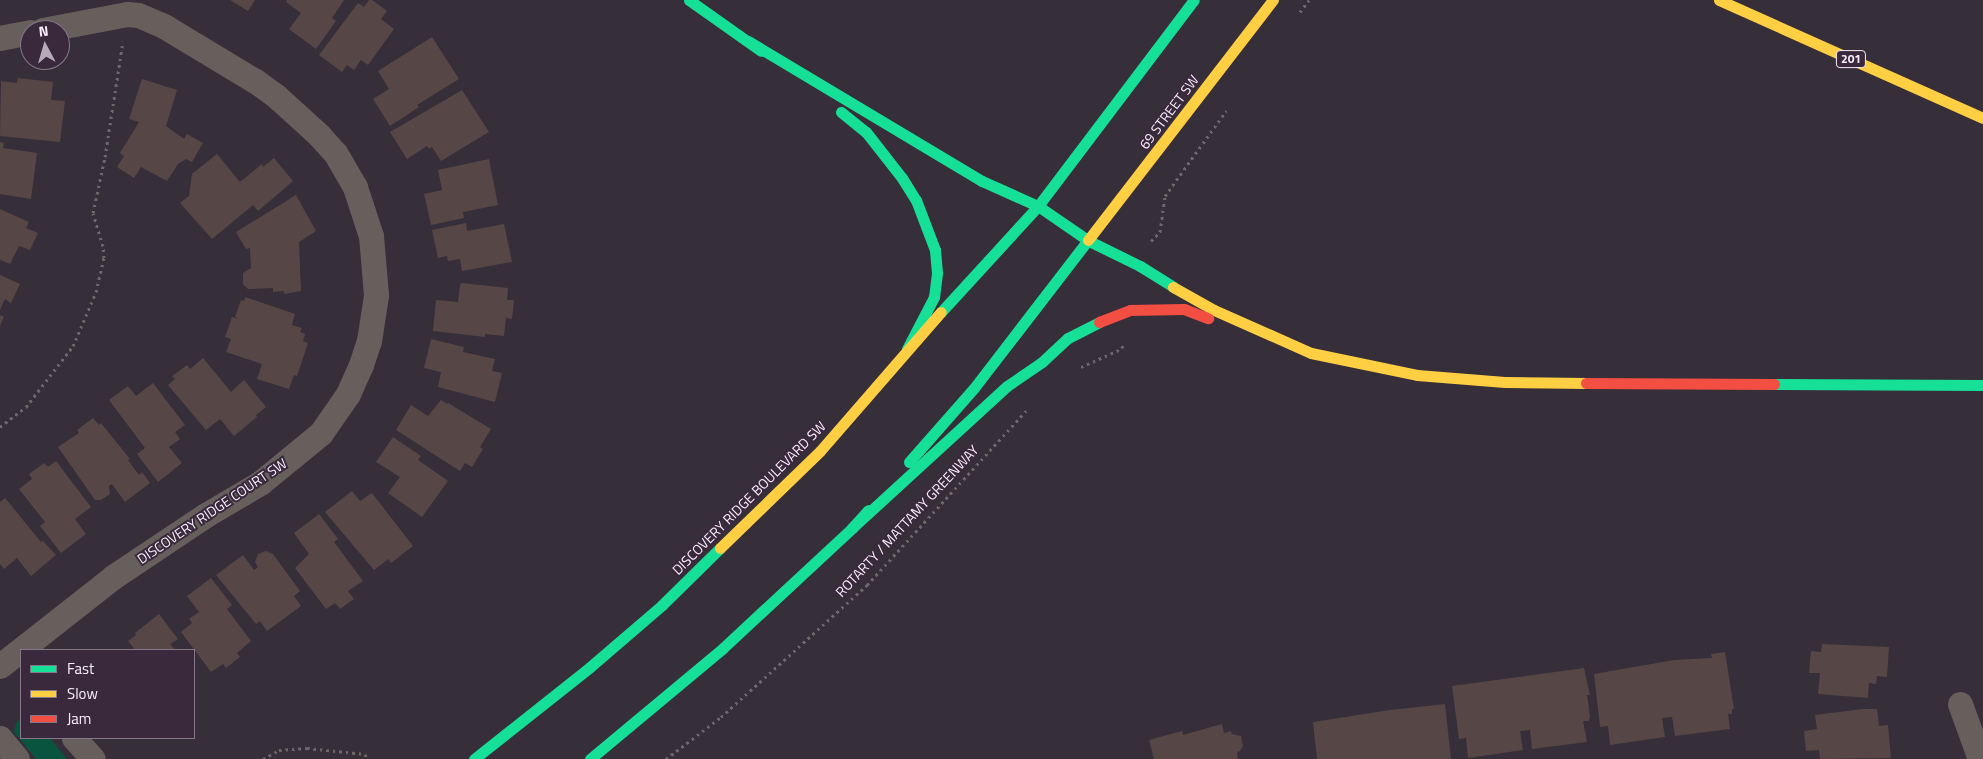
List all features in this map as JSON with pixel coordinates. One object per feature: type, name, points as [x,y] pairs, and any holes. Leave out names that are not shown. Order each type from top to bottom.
[{"type":"main road","points":[[689,0],[748,40],[982,181],[1038,206],[1089,241],[1140,266],[1214,310],[1311,353]]},
{"type":"main road","points":[[1038,206],[1194,0]]},
{"type":"main road","name":"69 STREET SW","points":[[1089,241],[1217,75],[1272,0]]},
{"type":"main road","name":"201","points":[[1719,0],[1983,118]]},
{"type":"main road","points":[[748,40],[866,132],[902,178],[916,200],[932,242],[937,273],[934,297],[907,349]]},
{"type":"main road","name":"DISCOVERY RIDGE BOULEVARD SW","points":[[474,759],[590,667],[662,605],[820,451],[907,349],[1038,206]]},
{"type":"main road","points":[[852,528],[974,388],[1089,241]]},
{"type":"main road","points":[[590,759],[723,648],[1007,386],[1042,362],[1068,338],[1108,317],[1130,310],[1184,309],[1311,353],[1417,376],[1506,382],[1983,385]]},
{"type":"street","name":"DISCOVERY RIDGE COURT SW","points":[[24,649],[113,577],[204,516],[260,482],[320,433],[348,394],[361,365],[372,321],[376,287],[371,236],[356,187],[335,153],[301,116],[255,81],[164,26],[138,15],[127,14],[70,25]]},
{"type":"street","points":[[0,38],[20,34]]},
{"type":"street","name":"DISCOVERY RIDGE COURT SW","points":[[8,662],[20,652]]},
{"type":"street","points":[[1960,704],[1980,759]]},
{"type":"street","points":[[0,738],[17,759]]},
{"type":"street","points":[[75,739],[93,759]]},
{"type":"path","points":[[0,427],[26,407],[72,346],[96,292],[104,258],[103,246],[93,213],[105,156],[127,14]]},
{"type":"path","points":[[1160,232],[1165,196],[1227,110]]},
{"type":"path","points":[[1074,370],[1123,348]]},
{"type":"path","name":"ROTARTY / MATTAMY GREENWAY","points":[[666,759],[721,717],[867,585],[1031,405]]},
{"type":"path","points":[[263,759],[279,750],[307,748],[365,754],[367,759]]},
{"type":"green space","points":[[20,719],[20,739],[51,739],[67,759],[36,759],[14,732],[16,723]]},
{"type":"building","points":[[230,0],[255,0],[248,11]]},
{"type":"building","points":[[287,0],[344,0],[332,18],[336,21],[316,49],[289,29],[301,13],[286,2]]},
{"type":"building","points":[[369,0],[372,0],[387,11],[381,19],[394,29],[368,65],[361,60],[354,70],[347,65],[342,72],[319,55],[358,3],[364,7]]},
{"type":"building","points":[[432,37],[459,79],[417,105],[419,107],[390,126],[373,99],[389,89],[378,71]]},
{"type":"building","points":[[18,78],[53,82],[51,100],[65,101],[60,142],[0,136],[1,81],[17,83]]},
{"type":"building","points":[[142,79],[177,90],[166,126],[184,139],[187,134],[203,143],[192,162],[186,159],[178,164],[167,181],[141,167],[134,178],[117,167],[124,156],[120,153],[139,122],[129,119]]},
{"type":"building","points":[[462,90],[489,132],[441,161],[432,147],[429,149],[427,146],[407,159],[390,132]]},
{"type":"building","points":[[0,142],[4,143],[3,148],[37,153],[31,199],[0,194]]},
{"type":"building","points":[[217,154],[240,182],[262,164],[263,167],[274,158],[293,181],[258,211],[253,205],[212,239],[180,203],[189,196],[192,174]]},
{"type":"building","points":[[489,159],[498,205],[463,212],[464,218],[431,225],[424,194],[442,190],[438,170]]},
{"type":"building","points":[[296,195],[316,231],[299,242],[301,291],[284,294],[284,291],[273,292],[273,288],[248,289],[243,284],[243,273],[251,268],[250,248],[246,249],[236,232]]},
{"type":"building","points":[[0,209],[29,222],[26,228],[38,233],[30,250],[19,246],[10,264],[0,260]]},
{"type":"building","points":[[466,223],[467,231],[504,224],[512,262],[462,271],[460,259],[448,261],[447,256],[438,258],[432,230]]},
{"type":"building","points":[[0,275],[20,284],[11,303],[5,299],[0,310]]},
{"type":"building","points":[[462,283],[508,288],[507,300],[514,300],[512,319],[506,318],[504,336],[485,334],[485,337],[433,331],[436,300],[458,302],[460,285]]},
{"type":"building","points":[[245,297],[295,314],[292,325],[302,328],[300,332],[305,334],[303,341],[308,343],[297,376],[294,375],[289,389],[257,379],[262,364],[226,352],[231,339],[225,337],[232,317],[238,319],[235,317],[241,300],[244,301]]},
{"type":"building","points":[[0,315],[4,317],[0,326]]},
{"type":"building","points":[[431,339],[464,347],[463,352],[495,359],[492,371],[502,373],[495,402],[438,387],[441,372],[424,368]]},
{"type":"building","points":[[203,358],[231,392],[244,380],[266,407],[234,436],[220,419],[206,430],[168,385],[175,379],[172,376],[187,365],[190,369]]},
{"type":"building","points":[[153,383],[185,425],[175,432],[180,439],[169,447],[182,463],[158,482],[137,454],[145,448],[109,400],[128,386],[136,396]]},
{"type":"building","points":[[441,400],[491,429],[480,447],[483,449],[472,467],[465,463],[460,471],[396,430],[411,405],[428,416]]},
{"type":"building","points":[[93,418],[99,425],[101,423],[130,459],[128,460],[139,475],[142,472],[150,483],[125,502],[112,484],[109,486],[110,494],[101,500],[95,500],[58,447],[79,433],[77,430]]},
{"type":"building","points":[[393,437],[421,456],[418,460],[448,481],[422,517],[388,493],[400,477],[376,462]]},
{"type":"building","points":[[56,461],[91,507],[75,519],[86,534],[61,553],[40,526],[45,522],[19,489],[32,479],[29,474],[44,463],[48,467]]},
{"type":"building","points":[[352,491],[360,501],[372,493],[413,546],[391,563],[388,559],[374,570],[325,512]]},
{"type":"building","points":[[5,498],[41,542],[43,541],[56,555],[31,576],[17,558],[4,569],[0,564],[0,502]]},
{"type":"building","points":[[319,514],[338,539],[334,542],[363,581],[348,591],[354,599],[340,609],[335,603],[326,609],[295,568],[309,554],[294,533]]},
{"type":"building","points":[[266,551],[273,554],[300,591],[294,596],[301,606],[267,631],[260,621],[256,624],[216,575],[243,555],[254,570],[258,567],[255,562],[258,554]]},
{"type":"building","points":[[211,578],[232,605],[227,609],[251,641],[237,653],[240,657],[226,668],[223,664],[211,672],[181,632],[192,623],[189,619],[199,612],[187,596]]},
{"type":"building","points":[[159,614],[178,639],[170,644],[174,649],[134,649],[128,641],[136,635],[135,633]]},
{"type":"building","points":[[1822,644],[1889,647],[1887,677],[1877,676],[1876,684],[1869,683],[1868,698],[1818,694],[1820,673],[1809,673],[1811,651],[1821,652]]},
{"type":"building","points":[[1725,652],[1734,709],[1732,709],[1732,714],[1728,714],[1730,729],[1675,736],[1672,717],[1662,718],[1665,737],[1610,745],[1608,726],[1600,727],[1594,674],[1674,660],[1712,658],[1711,654]]},
{"type":"building","points":[[1584,668],[1590,695],[1587,695],[1589,721],[1583,721],[1587,742],[1532,749],[1530,730],[1520,731],[1523,750],[1468,758],[1466,738],[1459,739],[1452,686]]},
{"type":"building","points":[[1445,704],[1451,759],[1317,759],[1313,722]]},
{"type":"building","points":[[1877,709],[1879,726],[1888,725],[1891,758],[1820,759],[1819,750],[1806,751],[1804,731],[1817,729],[1815,715]]},
{"type":"building","points":[[1222,724],[1224,733],[1231,731],[1232,734],[1241,736],[1243,746],[1237,752],[1238,759],[1154,759],[1149,740],[1182,731],[1183,735]]},
{"type":"traffic: fast","points":[[689,0],[761,51]]},
{"type":"traffic: fast","points":[[941,312],[1038,206],[1194,0]]},
{"type":"traffic: fast","points":[[748,41],[982,181],[1038,206],[1089,241],[1140,266],[1173,287]]},
{"type":"traffic: fast","points":[[841,112],[866,132],[902,178],[916,200],[935,250],[937,273],[934,297],[907,349]]},
{"type":"traffic: fast","points":[[909,462],[974,388],[1088,240]]},
{"type":"traffic: fast","points":[[852,528],[1007,386],[1042,362],[1068,338],[1099,322]]},
{"type":"traffic: fast","points":[[1774,384],[1983,385]]},
{"type":"traffic: fast","points":[[590,759],[723,648],[852,528],[868,510]]},
{"type":"traffic: fast","points":[[474,759],[590,667],[662,605],[720,548]]},
{"type":"traffic: slow","points":[[1088,240],[1273,0]]},
{"type":"traffic: slow","points":[[1719,0],[1983,118]]},
{"type":"traffic: slow","points":[[1173,287],[1214,310],[1311,353],[1417,375],[1505,382],[1586,383]]},
{"type":"traffic: slow","points":[[720,548],[820,451],[941,312]]},
{"type":"traffic: jam","points":[[1099,322],[1130,310],[1184,309],[1208,318]]},
{"type":"traffic: jam","points":[[1586,383],[1774,384]]}]
